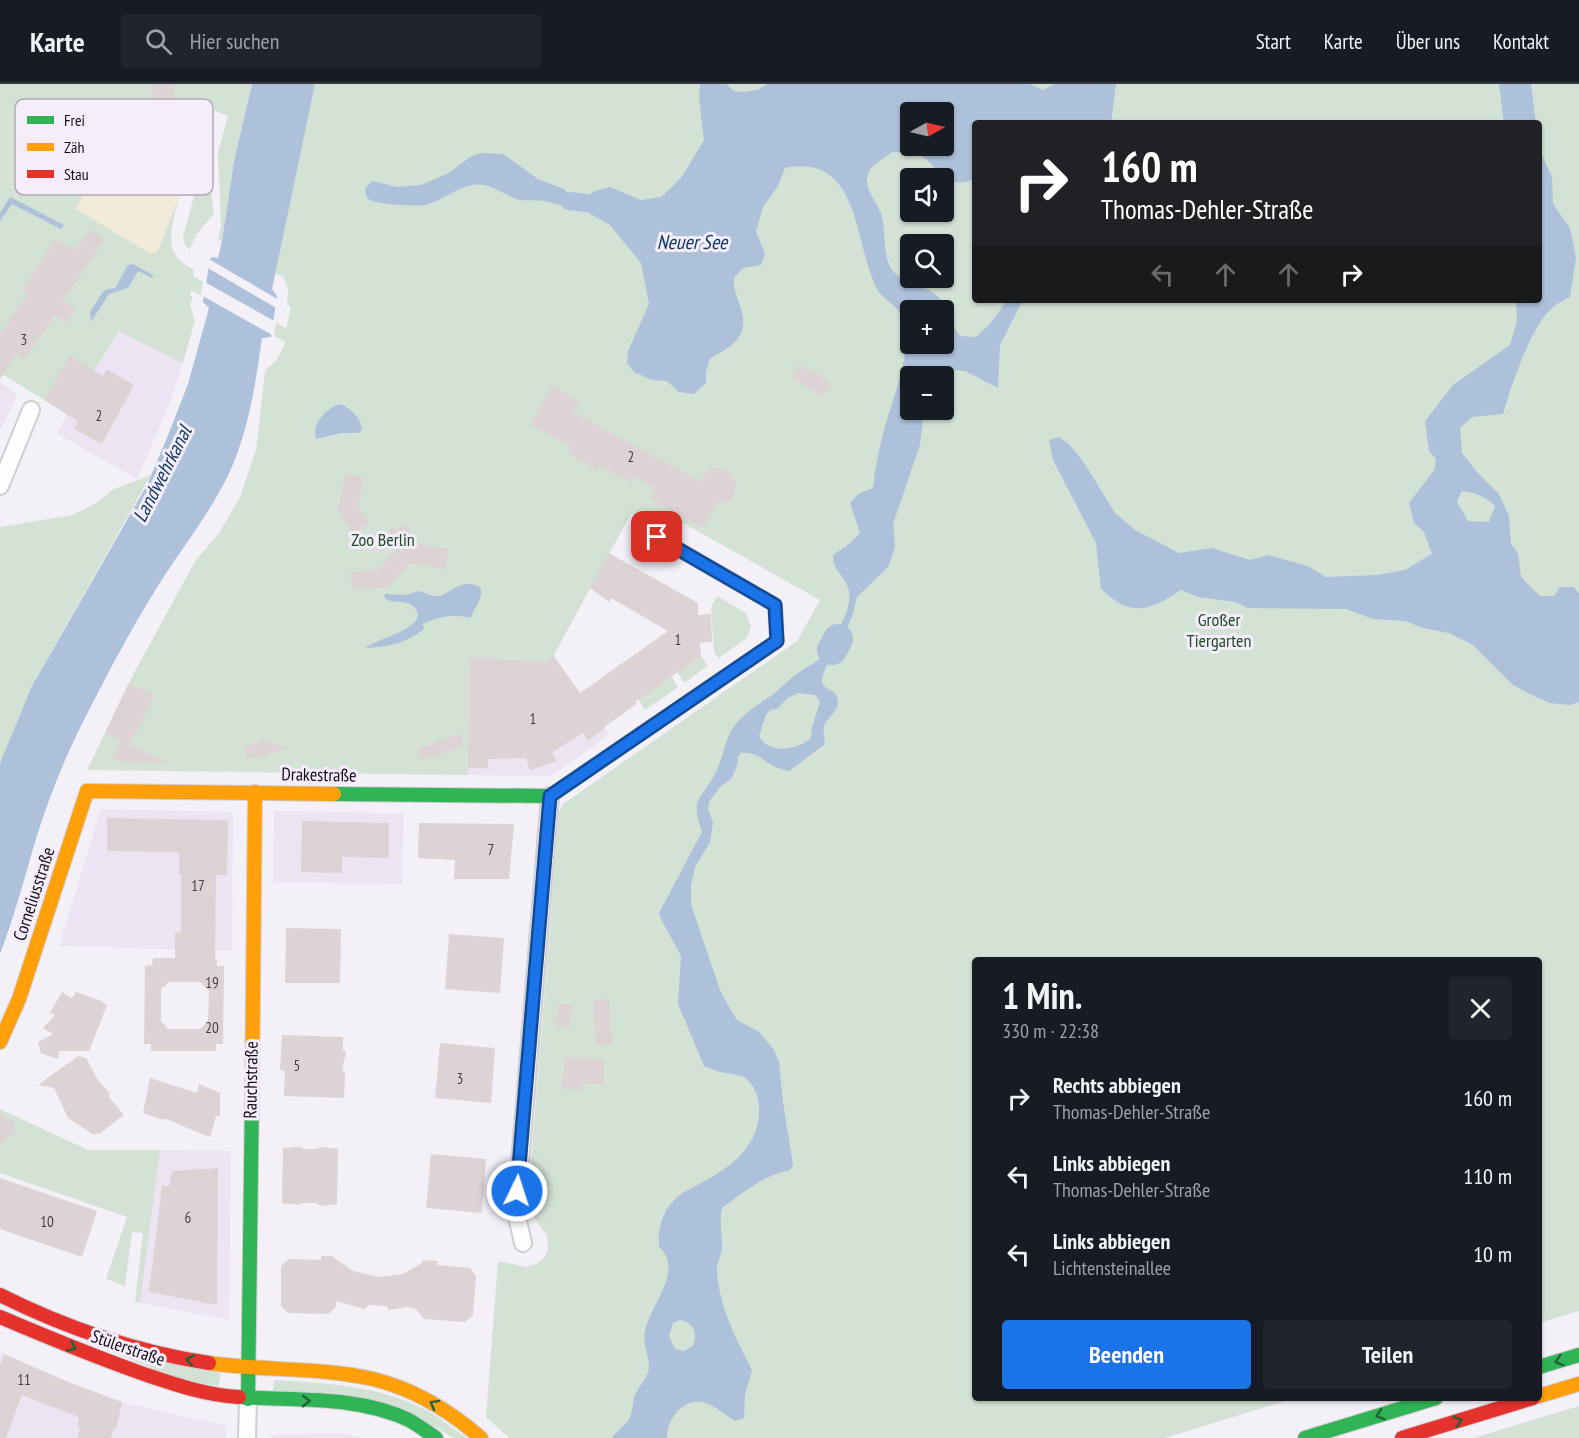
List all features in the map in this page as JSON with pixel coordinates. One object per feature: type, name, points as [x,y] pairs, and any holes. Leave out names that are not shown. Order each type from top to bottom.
[{"type":"street","points":[[0,486],[31,410]]},
{"type":"street","points":[[522,1243],[516,1212],[550,796],[777,641],[775,605],[640,527]]},
{"type":"street","name":"Drakestraße","points":[[87,791],[550,796]]},
{"type":"street","name":"Corneliusstraße","points":[[0,1042],[19,999],[87,791]]},
{"type":"street","name":"Rauchstraße","points":[[248,1368],[255,792]]},
{"type":"street","name":"Stülerstraße","points":[[0,1295],[77,1329],[154,1354],[248,1368],[358,1376],[382,1382],[432,1402],[481,1438]]},
{"type":"street","name":"Stülerstraße","points":[[0,1317],[87,1354],[198,1392],[248,1399],[342,1401],[370,1406],[393,1413],[418,1425],[436,1438]]},
{"type":"street","points":[[1542,1366],[1579,1355]]},
{"type":"street","points":[[247,1438],[248,1368]]},
{"type":"street","points":[[1542,1395],[1579,1384]]},
{"type":"street","points":[[1305,1438],[1426,1401]]},
{"type":"street","points":[[1402,1438],[1523,1401]]},
{"type":"shaded area","points":[[119,330],[183,363],[165,415],[137,479],[56,433]]},
{"type":"shaded area","points":[[0,381],[15,393],[16,398],[0,431]]},
{"type":"shaded area","points":[[553,655],[609,735],[551,776],[468,775],[469,657],[549,662]]},
{"type":"shaded area","points":[[101,809],[233,812],[232,951],[59,946]]},
{"type":"shaded area","points":[[274,811],[404,813],[402,884],[273,883]]},
{"type":"shaded area","points":[[160,1150],[231,1151],[229,1320],[140,1303]]},
{"type":"shaded area","points":[[0,1352],[122,1402],[226,1426],[226,1438],[0,1438]]},
{"type":"shaded area","points":[[341,1433],[361,1438],[269,1438],[278,1434]]},
{"type":"green space","name":"Großer Tiergarten","points":[[0,84],[252,84],[234,161],[222,241],[218,240],[221,226],[218,152],[228,116],[213,110],[213,99],[15,99],[15,195],[180,195],[172,234],[172,247],[177,258],[194,270],[193,276],[286,328],[291,307],[287,305],[288,289],[283,276],[275,274],[315,84],[1579,84],[1579,1311],[1542,1322],[1542,957],[972,957],[972,1401],[1285,1401],[1165,1438],[509,1438],[486,1417],[498,1261],[527,1267],[544,1258],[548,1250],[547,1236],[535,1219],[528,1198],[559,811],[563,804],[797,641],[820,600],[672,517],[631,514],[550,662],[469,657],[468,775],[87,770],[136,669],[196,560],[219,533],[240,497],[256,450],[265,371],[277,360],[285,342],[191,290],[190,295],[193,297],[190,305],[195,321],[183,363],[119,331],[67,414],[0,373]]},
{"type":"green space","points":[[194,195],[211,195],[214,214],[196,235],[189,250],[184,243],[183,236]]},
{"type":"green space","points":[[151,475],[31,688],[0,763],[0,527],[72,515],[93,505],[114,489]]},
{"type":"green space","points":[[717,596],[746,613],[751,626],[747,638],[719,658],[714,653],[711,607]]},
{"type":"green space","points":[[701,656],[708,666],[684,683],[677,672]]},
{"type":"green space","points":[[671,676],[678,687],[645,710],[638,699]]},
{"type":"green space","points":[[0,1109],[88,1150],[160,1150],[140,1303],[135,1302],[143,1233],[132,1232],[125,1286],[106,1279],[127,1217],[0,1173]]},
{"type":"green space","points":[[103,1349],[220,1373],[219,1386],[186,1381]]},
{"type":"green space","points":[[274,1380],[350,1387],[388,1395],[424,1409],[467,1438],[453,1438],[438,1428],[273,1392]]},
{"type":"green space","points":[[1579,1406],[1579,1438],[1473,1438]]},
{"type":"sand","points":[[83,195],[179,195],[158,251],[153,253],[76,209]]},
{"type":"water","name":"Landwehrkanal","points":[[252,84],[315,84],[272,289],[277,296],[271,337],[262,338],[255,385],[244,432],[226,479],[198,527],[146,605],[77,735],[45,811],[0,954],[0,763],[31,688],[147,485],[188,384],[209,308],[203,302],[210,259],[218,258],[234,161]]},
{"type":"water","name":"Neuer See","points":[[700,84],[726,84],[734,91],[743,92],[758,90],[767,84],[1030,84],[1043,90],[1054,84],[1116,84],[1111,120],[972,120],[972,180],[964,182],[954,182],[954,168],[935,168],[921,156],[954,156],[954,102],[900,102],[900,152],[892,152],[869,171],[867,180],[869,191],[882,217],[887,259],[893,271],[900,277],[900,288],[924,288],[941,300],[900,300],[900,313],[875,285],[850,204],[840,186],[827,173],[809,167],[785,168],[778,186],[763,207],[756,231],[765,254],[761,265],[743,268],[734,278],[743,318],[740,335],[732,345],[710,359],[706,372],[706,383],[694,394],[679,392],[667,381],[652,380],[634,372],[627,363],[628,351],[649,304],[641,263],[610,225],[584,210],[592,192],[610,187],[641,200],[661,197],[683,175],[704,140],[699,97]]},
{"type":"water","points":[[1499,84],[1531,84],[1536,120],[1504,120]]},
{"type":"water","points":[[481,153],[503,154],[538,179],[564,189],[570,196],[566,205],[541,200],[519,200],[479,184],[420,206],[381,203],[370,200],[366,196],[366,187],[373,181],[397,187],[421,185],[449,173],[470,157]]},
{"type":"water","points":[[1542,155],[1552,177],[1553,204],[1570,228],[1576,258],[1570,297],[1553,307],[1537,328],[1511,387],[1503,414],[1472,417],[1460,428],[1462,453],[1499,494],[1509,516],[1511,544],[1518,553],[1521,577],[1540,596],[1554,596],[1560,587],[1574,587],[1579,594],[1579,702],[1570,705],[1549,703],[1513,685],[1473,645],[1449,633],[1423,628],[1405,621],[1373,619],[1346,609],[1247,608],[1236,602],[1198,597],[1181,590],[1150,607],[1131,608],[1101,589],[1096,543],[1053,460],[1049,440],[1059,437],[1069,444],[1085,464],[1115,513],[1135,530],[1179,553],[1212,548],[1250,560],[1268,555],[1308,566],[1326,577],[1377,575],[1405,570],[1432,554],[1424,532],[1414,523],[1409,503],[1435,469],[1436,459],[1429,451],[1425,421],[1453,385],[1510,345],[1517,321],[1516,303],[1542,303]],"holes":[[[1462,491],[1476,494],[1495,506],[1489,522],[1468,521],[1457,502]]]},
{"type":"water","points":[[10,197],[64,225],[61,229],[12,204],[0,221],[0,213]]},
{"type":"water","points":[[133,264],[153,275],[152,278],[138,271],[128,288],[109,294],[91,322],[90,312],[104,290],[115,288],[128,265]]},
{"type":"water","name":"Neuer See","points":[[1005,303],[1021,303],[1000,345],[998,388],[965,371],[954,370],[954,366],[902,366],[905,354],[954,354],[954,326],[960,336],[976,337],[990,324]]},
{"type":"water","name":"Neuer See","points":[[900,377],[900,420],[923,420],[920,445],[893,524],[895,547],[889,566],[857,597],[852,617],[842,640],[835,637],[847,612],[849,592],[836,568],[833,555],[860,533],[850,503],[858,494],[873,488],[880,444]]},
{"type":"water","points":[[339,404],[354,414],[360,421],[362,429],[359,433],[341,433],[316,439],[316,428],[321,418],[329,409]]},
{"type":"water","points":[[465,584],[479,587],[481,591],[471,618],[447,616],[435,619],[423,624],[424,629],[404,641],[382,647],[366,648],[400,632],[416,621],[418,614],[411,604],[387,600],[384,597],[385,594],[405,595],[419,591],[440,596]]},
{"type":"water","points":[[828,648],[835,652],[826,667],[822,683],[837,696],[838,702],[824,726],[824,745],[789,771],[775,767],[754,755],[741,753],[731,779],[719,788],[709,802],[708,810],[713,822],[710,842],[695,867],[691,885],[691,904],[720,990],[737,1020],[759,1032],[774,1050],[779,1062],[793,1165],[790,1170],[780,1172],[754,1185],[722,1208],[722,1249],[717,1270],[721,1299],[752,1370],[745,1395],[744,1418],[735,1421],[706,1403],[691,1403],[678,1410],[670,1423],[667,1438],[612,1438],[630,1418],[635,1395],[649,1367],[644,1340],[645,1331],[667,1277],[666,1256],[659,1247],[660,1226],[665,1214],[672,1202],[680,1195],[723,1170],[742,1154],[755,1134],[758,1122],[758,1100],[748,1080],[742,1076],[719,1072],[704,1066],[678,1004],[681,956],[659,913],[702,832],[698,821],[698,800],[715,774],[734,726],[748,712],[818,660]],"holes":[[[798,693],[815,695],[820,702],[811,738],[791,748],[769,746],[759,736],[766,715],[770,710],[777,709],[788,698]],[[680,1320],[692,1326],[695,1333],[693,1346],[684,1351],[675,1349],[669,1336],[673,1323]]]},
{"type":"pier","points":[[207,258],[279,300],[278,309],[206,267]]},
{"type":"pier","points":[[203,281],[276,322],[274,336],[201,295]]},
{"type":"building","points":[[153,84],[174,84],[173,99],[151,99]]},
{"type":"building","points":[[89,231],[98,232],[104,240],[63,301],[75,309],[66,323],[55,315],[24,360],[16,354],[0,379],[0,335],[28,293],[23,290],[55,239],[75,250]]},
{"type":"building","points":[[70,356],[103,376],[107,369],[134,385],[102,444],[74,429],[78,421],[44,400]]},
{"type":"building","points":[[799,365],[831,382],[823,396],[791,378]]},
{"type":"building","points":[[552,386],[579,401],[573,412],[699,481],[707,472],[716,468],[726,470],[731,473],[736,483],[735,493],[729,501],[716,504],[703,528],[651,499],[656,489],[634,476],[631,482],[599,465],[597,470],[568,453],[571,447],[531,425]]},
{"type":"building","points":[[345,474],[364,478],[358,506],[369,523],[354,534],[338,510]]},
{"type":"building","points":[[407,525],[414,543],[449,549],[445,570],[410,563],[388,588],[352,590],[351,572],[379,569],[396,550],[389,530]]},
{"type":"building","points":[[609,553],[698,603],[698,615],[711,614],[712,642],[700,643],[701,656],[635,702],[637,704],[588,741],[583,733],[552,752],[557,761],[530,770],[526,758],[488,759],[488,768],[468,768],[469,657],[550,662],[553,655],[580,693],[668,631],[611,598],[609,602],[590,588]]},
{"type":"building","points":[[129,683],[154,695],[130,745],[105,732]]},
{"type":"building","points":[[460,734],[464,745],[422,761],[418,749]]},
{"type":"building","points":[[121,740],[168,763],[126,763],[113,757]]},
{"type":"building","points":[[266,741],[289,748],[247,759],[244,747]]},
{"type":"building","points":[[107,818],[228,820],[227,875],[216,875],[215,959],[217,959],[217,966],[224,966],[223,1044],[216,1044],[216,1051],[151,1051],[151,1044],[144,1044],[145,966],[152,965],[153,958],[175,958],[175,933],[181,932],[179,852],[107,851]],"holes":[[[169,982],[200,982],[209,991],[208,1021],[200,1029],[168,1029],[161,1021],[161,989]]]},
{"type":"building","points":[[302,821],[389,823],[389,858],[342,857],[342,873],[301,872]]},
{"type":"building","points":[[419,823],[514,824],[509,879],[454,879],[455,860],[418,858]]},
{"type":"building","points":[[286,928],[341,929],[340,983],[285,983]]},
{"type":"building","points":[[449,934],[504,938],[500,993],[445,989]]},
{"type":"building","points":[[62,992],[72,998],[76,992],[107,1005],[89,1051],[59,1051],[58,1059],[40,1053],[38,1042],[53,1034],[43,1028],[55,1015],[50,1013]]},
{"type":"building","points":[[609,999],[612,1044],[596,1045],[594,1000]]},
{"type":"building","points":[[558,1004],[572,1005],[570,1027],[556,1026]]},
{"type":"building","points":[[282,1035],[343,1037],[343,1050],[346,1052],[342,1071],[345,1072],[344,1098],[284,1096],[285,1071],[280,1070]]},
{"type":"building","points":[[440,1043],[495,1048],[491,1103],[435,1098]]},
{"type":"building","points":[[78,1056],[86,1058],[98,1080],[110,1094],[108,1096],[124,1115],[99,1134],[94,1135],[68,1118],[54,1088],[38,1085]]},
{"type":"building","points":[[565,1057],[605,1059],[603,1084],[582,1083],[581,1090],[562,1089]]},
{"type":"building","points":[[150,1078],[197,1093],[199,1084],[220,1093],[220,1116],[216,1116],[211,1135],[209,1137],[164,1118],[163,1120],[143,1113]]},
{"type":"building","points":[[0,1115],[14,1122],[15,1132],[0,1143]]},
{"type":"building","points":[[283,1148],[338,1149],[337,1204],[321,1206],[316,1203],[299,1205],[282,1203]]},
{"type":"building","points":[[431,1154],[486,1159],[482,1213],[426,1208]]},
{"type":"building","points":[[218,1168],[217,1305],[149,1292],[162,1186],[169,1186],[172,1171]]},
{"type":"building","points":[[0,1178],[97,1211],[82,1257],[0,1229]]},
{"type":"building","points":[[321,1256],[332,1256],[353,1271],[378,1277],[403,1274],[422,1263],[422,1260],[438,1261],[437,1265],[470,1268],[476,1276],[473,1315],[465,1322],[424,1319],[416,1309],[407,1307],[389,1310],[386,1306],[368,1305],[365,1309],[336,1301],[336,1307],[328,1314],[288,1313],[281,1306],[281,1266],[289,1259],[321,1260]]},
{"type":"building","points":[[4,1354],[70,1383],[122,1402],[116,1429],[113,1429],[111,1438],[78,1438],[79,1417],[22,1395],[6,1438],[0,1438],[0,1366]]},
{"type":"waterway","points":[[569,201],[586,203]]},
{"type":"waterway","points":[[832,650],[838,639]]},
{"type":"traffic: fast","points":[[334,794],[550,796],[630,741]]},
{"type":"traffic: fast","points":[[248,1399],[252,1093]]},
{"type":"traffic: fast","points":[[1542,1366],[1579,1355]]},
{"type":"traffic: fast","points":[[239,1397],[325,1401],[368,1406],[409,1420],[436,1438]]},
{"type":"traffic: fast","points":[[1305,1438],[1426,1401]]},
{"type":"traffic: slow","points":[[0,1042],[19,999],[87,791],[334,794]]},
{"type":"traffic: slow","points":[[252,1093],[255,792]]},
{"type":"traffic: slow","points":[[209,1363],[353,1375],[388,1383],[431,1402],[481,1438]]},
{"type":"traffic: slow","points":[[1542,1395],[1579,1384]]},
{"type":"traffic: jam","points":[[630,741],[777,641],[775,605],[640,527]]},
{"type":"traffic: jam","points":[[0,1295],[50,1318],[102,1337],[155,1352],[209,1363]]},
{"type":"traffic: jam","points":[[0,1317],[153,1377],[201,1391],[239,1397]]},
{"type":"traffic: jam","points":[[1402,1438],[1523,1401]]},
{"type":"route","points":[[517,1191],[550,796],[777,641],[775,605],[657,537]]},
{"type":"park label","name":"Zoo Berlin","points":[[383,540]]}]
